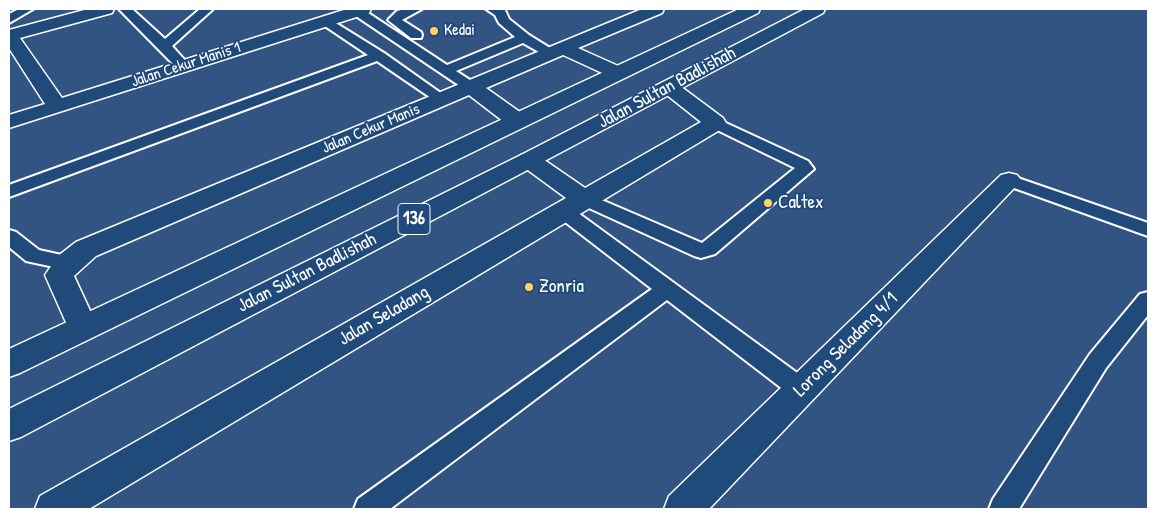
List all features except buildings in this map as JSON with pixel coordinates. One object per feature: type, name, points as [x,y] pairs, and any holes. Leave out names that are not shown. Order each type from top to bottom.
[{"type":"street","points":[[57,106],[9,35],[106,9]]},
{"type":"street","name":"Jalan Cekur Manis","points":[[77,256],[471,86],[656,9]]},
{"type":"street","name":"Jalan Sultan Badlishah","points":[[9,364],[516,120],[752,9]]},
{"type":"street","name":"Jalan Sultan Badlishah","points":[[9,426],[529,160],[817,9]]},
{"type":"street","name":"Jalan Cekur Manis 1","points":[[9,122],[183,66],[327,16],[360,10]]},
{"type":"street","points":[[556,51],[618,73]]},
{"type":"street","points":[[471,86],[516,120]]},
{"type":"street","points":[[669,87],[715,123]]},
{"type":"street","name":"Jalan Seladang","points":[[54,509],[715,123]]},
{"type":"street","points":[[529,160],[574,205]]},
{"type":"street","name":"Lorong Seladang 4/1","points":[[683,509],[1009,180]]},
{"type":"street","points":[[77,256],[59,275],[83,328]]},
{"type":"lane","points":[[9,19],[27,9]]},
{"type":"lane","points":[[125,9],[165,46],[183,66]]},
{"type":"lane","points":[[165,46],[207,9]]},
{"type":"lane","points":[[416,9],[401,14],[394,20],[429,42],[429,47],[422,54]]},
{"type":"lane","points":[[480,9],[503,20],[524,38],[556,51]]},
{"type":"lane","points":[[492,9],[501,13],[503,20]]},
{"type":"lane","points":[[360,10],[471,86]]},
{"type":"lane","points":[[327,16],[379,56],[442,99]]},
{"type":"lane","points":[[446,70],[524,38]]},
{"type":"lane","points":[[9,190],[379,56]]},
{"type":"lane","points":[[574,205],[701,251],[708,249],[805,169],[802,164],[715,123]]},
{"type":"lane","points":[[1009,180],[1148,230]]},
{"type":"lane","points":[[574,205],[667,289],[802,390]]},
{"type":"lane","points":[[9,237],[33,256],[77,256]]},
{"type":"lane","points":[[368,509],[667,289]]},
{"type":"lane","points":[[1003,509],[1098,361],[1148,300]]},
{"type":"place","name":"Kedai","points":[[434,31]]},
{"type":"place","name":"Caltex","points":[[768,203]]},
{"type":"place","name":"Zonria","points":[[529,287]]}]
